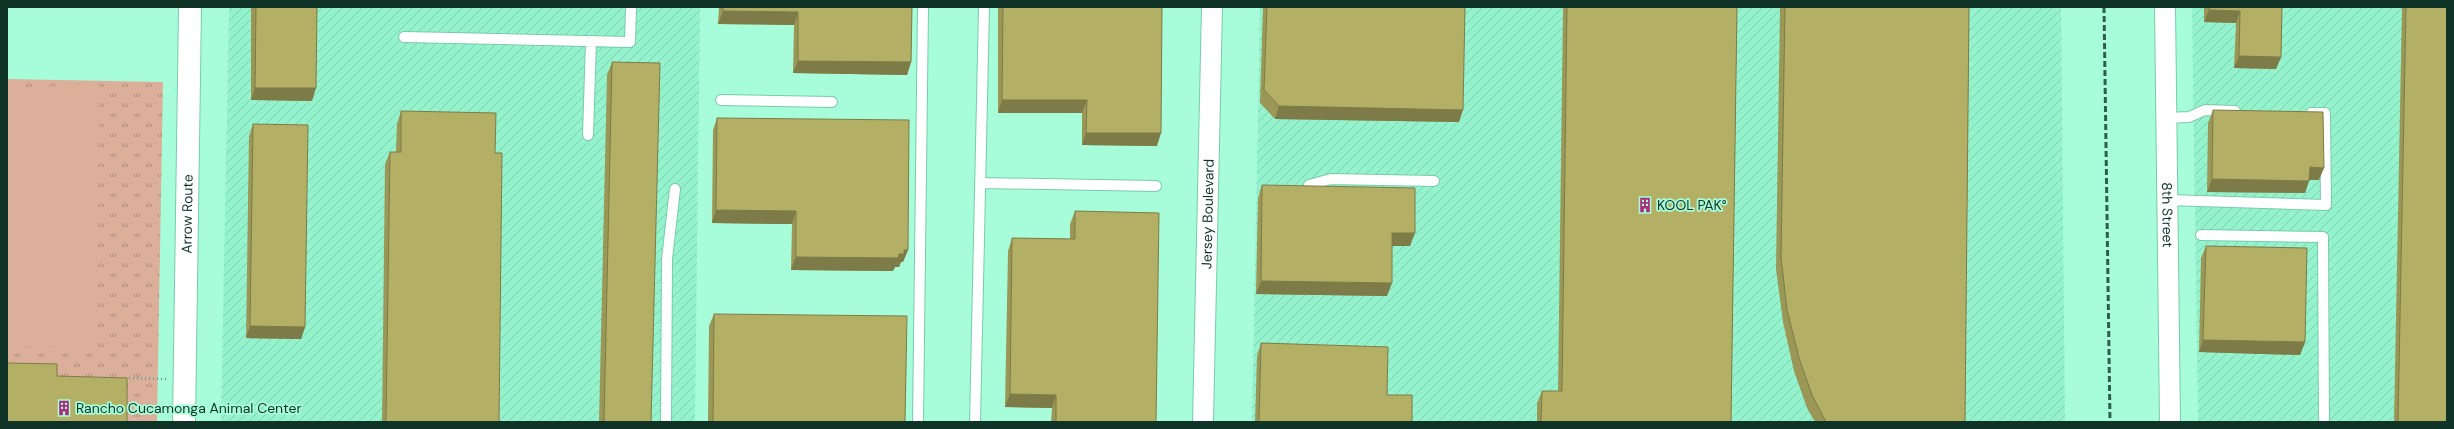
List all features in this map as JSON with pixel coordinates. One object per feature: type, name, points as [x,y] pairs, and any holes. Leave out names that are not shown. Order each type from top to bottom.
[{"type":"main road","name":"Arrow Route","points":[[184,422],[190,7]]},
{"type":"street","name":"Jersey Boulevard","points":[[1204,422],[1212,7]]},
{"type":"street","name":"8th Street","points":[[2165,7],[2170,422]]},
{"type":"lane","points":[[404,37],[630,42],[631,7]]},
{"type":"lane","points":[[918,422],[923,7]]},
{"type":"lane","points":[[975,422],[984,7]]},
{"type":"lane","points":[[588,135],[591,41]]},
{"type":"lane","points":[[721,100],[832,102]]},
{"type":"lane","points":[[2166,118],[2189,117],[2205,110],[2243,111]]},
{"type":"lane","points":[[2167,200],[2326,205],[2325,113],[2303,113]]},
{"type":"lane","points":[[1309,185],[1331,179],[1434,181]]},
{"type":"lane","points":[[980,183],[1156,186]]},
{"type":"lane","points":[[666,422],[667,259],[675,189]]},
{"type":"lane","points":[[2202,235],[2323,237],[2324,422]]},
{"type":"path","points":[[123,378],[184,379]]},
{"type":"shaded area","points":[[229,7],[700,7],[695,422],[221,422]]},
{"type":"shaded area","points":[[1260,7],[2061,7],[2065,422],[1252,422]]},
{"type":"shaded area","points":[[2192,7],[2447,7],[2447,422],[2198,422]]},
{"type":"green space","points":[[7,79],[163,82],[157,422],[7,422]]},
{"type":"green space","points":[[69,84],[99,85],[96,336],[84,347],[7,346],[7,96],[31,89]]},
{"type":"building","points":[[256,7],[317,7],[316,88],[255,88]]},
{"type":"building","points":[[723,7],[912,7],[911,62],[798,61],[798,12],[723,11]]},
{"type":"building","points":[[1003,7],[1162,7],[1161,133],[1086,133],[1087,100],[1002,100]]},
{"type":"building","points":[[1267,7],[1465,7],[1463,110],[1279,106],[1264,90]]},
{"type":"building","name":"KOOL PAK°","points":[[1567,7],[1737,7],[1731,422],[1541,422],[1542,391],[1562,391]]},
{"type":"building","points":[[1785,7],[1969,7],[1965,422],[1826,422],[1812,395],[1799,358],[1787,310],[1781,257]]},
{"type":"building","points":[[2209,7],[2282,7],[2281,57],[2239,56],[2240,11],[2209,10]]},
{"type":"building","points":[[2406,7],[2447,7],[2447,422],[2398,422]]},
{"type":"building","points":[[612,62],[660,63],[651,422],[604,422]]},
{"type":"building","points":[[2213,110],[2323,112],[2324,168],[2310,167],[2309,181],[2212,179]]},
{"type":"building","points":[[401,111],[496,113],[495,153],[502,153],[499,422],[386,422],[390,152],[401,152]]},
{"type":"building","points":[[717,118],[909,120],[908,250],[904,250],[904,254],[899,254],[898,258],[796,257],[796,211],[716,210]]},
{"type":"building","points":[[253,124],[308,125],[305,327],[250,326]]},
{"type":"building","points":[[1262,185],[1415,188],[1415,233],[1392,233],[1392,283],[1261,281]]},
{"type":"building","points":[[1075,211],[1159,213],[1156,422],[1056,422],[1056,395],[1010,394],[1012,238],[1075,239]]},
{"type":"building","points":[[2206,246],[2307,248],[2305,342],[2203,340]]},
{"type":"building","points":[[714,314],[907,316],[905,422],[713,422]]},
{"type":"building","points":[[1261,343],[1388,347],[1387,395],[1412,395],[1412,422],[1259,422]]},
{"type":"building","name":"Rancho Cucamonga Animal Center","points":[[7,363],[57,364],[57,376],[127,378],[127,422],[7,422]]},
{"type":"railway","points":[[2104,7],[2110,422]]},
{"type":"place","name":"KOOL PAK°","points":[[1645,205]]},
{"type":"place","name":"Rancho Cucamonga Animal Center","points":[[64,408]]}]
